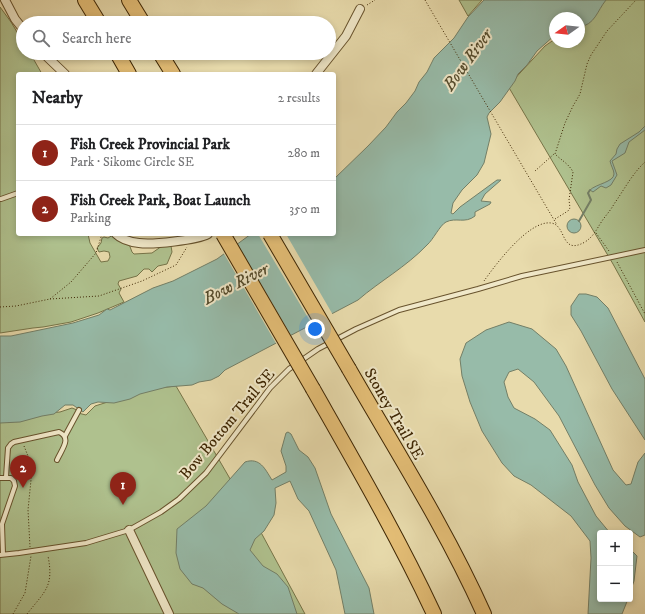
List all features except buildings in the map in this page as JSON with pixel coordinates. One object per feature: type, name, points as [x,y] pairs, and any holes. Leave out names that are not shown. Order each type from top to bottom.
[{"type":"highway","points":[[85,0],[95,16]]},
{"type":"highway","points":[[129,0],[139,16]]},
{"type":"highway","points":[[120,60],[128,72]]},
{"type":"highway","points":[[164,60],[172,72]]},
{"type":"highway","points":[[224,236],[377,503],[408,560],[433,613]]},
{"type":"highway","name":"Stoney Trail SE","points":[[271,236],[410,475],[485,614]]},
{"type":"street","points":[[5,0],[16,20]]},
{"type":"street","points":[[336,49],[346,36],[360,9]]},
{"type":"street","points":[[50,60],[63,72]]},
{"type":"street","points":[[318,72],[327,60]]},
{"type":"street","points":[[118,236],[122,239],[140,243],[190,240],[202,236]]},
{"type":"street","points":[[129,530],[169,614]]},
{"type":"lane","points":[[1,199],[16,194]]},
{"type":"lane","name":"Bow Bottom Trail SE","points":[[2,554],[31,552],[86,543],[129,530],[161,512],[206,473],[270,388],[289,369],[318,349],[356,329],[399,310],[478,290],[522,276],[614,258],[645,250]]},
{"type":"lane","points":[[57,460],[66,441],[65,436],[79,410]]},
{"type":"lane","points":[[6,477],[8,446],[10,444],[21,440],[59,432],[65,436]]},
{"type":"lane","points":[[0,478],[11,478],[15,486],[1,524],[2,554]]},
{"type":"path","points":[[360,9],[374,0]]},
{"type":"path","points":[[425,0],[568,244],[575,245],[583,243],[593,237],[625,186],[645,162]]},
{"type":"path","points":[[535,171],[555,153],[572,106],[580,94],[587,64],[591,55],[607,31],[636,0]]},
{"type":"path","points":[[554,220],[570,208],[569,200],[573,172],[572,169],[557,157],[555,153]]},
{"type":"path","points":[[478,290],[491,271],[530,229],[546,223],[557,225]]},
{"type":"path","points":[[596,232],[605,248],[614,258],[645,314]]},
{"type":"path","points":[[50,299],[71,282],[96,253],[101,236]]},
{"type":"path","points":[[0,307],[16,306],[50,299],[99,296],[142,281],[176,265],[190,240]]},
{"type":"path","points":[[13,614],[25,593],[31,552],[28,510],[32,466],[21,440]]},
{"type":"path","points":[[27,614],[42,597],[49,584],[51,572],[48,556]]},
{"type":"green space","points":[[459,0],[482,0],[468,16]]},
{"type":"green space","points":[[603,0],[645,0],[645,322],[613,264],[508,86],[549,43],[549,48],[585,48],[585,16]]},
{"type":"green space","points":[[0,7],[16,30],[16,60],[34,60],[41,72],[16,72],[16,236],[88,236],[90,243],[101,262],[108,261],[110,257],[109,252],[99,252],[97,248],[104,237],[108,238],[115,236],[129,244],[134,254],[152,253],[162,246],[171,246],[172,252],[167,264],[158,266],[152,272],[149,269],[144,269],[137,276],[119,281],[118,284],[121,289],[119,293],[124,302],[71,322],[0,333]]},
{"type":"green space","points":[[176,386],[257,525],[305,614],[0,614],[0,417],[60,412],[72,408],[77,410],[78,413],[86,415],[95,406],[149,389]]},
{"type":"water","name":"Bow River","points":[[484,0],[606,0],[595,17],[585,25],[585,12],[549,12],[549,40],[537,51],[527,65],[518,74],[515,81],[500,102],[489,113],[487,117],[491,134],[484,163],[477,175],[462,190],[453,203],[451,213],[453,214],[460,207],[497,180],[501,180],[485,194],[481,201],[491,202],[490,204],[475,212],[475,216],[468,220],[453,220],[446,222],[419,253],[358,300],[225,370],[219,376],[211,380],[192,385],[167,387],[114,403],[98,402],[91,404],[83,412],[73,405],[65,405],[54,414],[20,422],[0,423],[0,336],[11,336],[73,323],[99,315],[107,309],[110,310],[153,288],[173,281],[217,259],[248,236],[336,236],[336,177],[386,127],[415,91],[434,58],[454,38],[468,17]]},
{"type":"water","points":[[645,126],[645,130],[629,142],[625,153],[612,161],[617,175],[611,185],[606,188],[601,186],[593,192],[590,190],[613,177],[614,172],[610,161],[616,154],[620,144],[639,132]]},
{"type":"water","points":[[571,219],[577,219],[581,223],[581,229],[577,233],[571,233],[567,229],[567,223]]},
{"type":"water","points":[[579,294],[597,297],[608,308],[645,379],[645,440],[612,389],[571,315],[571,306]]},
{"type":"water","points":[[509,322],[532,329],[556,349],[566,366],[613,470],[626,485],[631,484],[638,462],[645,453],[645,535],[640,537],[633,532],[633,530],[625,526],[609,508],[595,485],[559,416],[534,382],[518,369],[509,372],[504,382],[508,397],[514,408],[535,419],[550,430],[572,465],[578,482],[596,516],[608,530],[597,530],[597,602],[627,602],[622,614],[588,614],[591,558],[590,541],[571,516],[531,485],[514,476],[502,463],[482,431],[470,402],[462,376],[460,359],[466,343],[486,330]]},
{"type":"water","points":[[288,432],[291,434],[299,450],[308,457],[315,468],[331,514],[369,588],[374,614],[345,614],[336,570],[309,511],[298,499],[290,481],[275,488],[276,503],[274,515],[264,531],[255,539],[250,550],[263,566],[277,574],[288,587],[297,614],[239,614],[222,604],[203,588],[192,584],[180,569],[176,553],[177,529],[206,506],[245,462],[255,461],[262,465],[272,480],[286,472],[286,466],[281,451],[286,433]]},
{"type":"water","points":[[633,552],[637,556],[633,584]]},
{"type":"pier","points":[[259,236],[287,236],[333,315],[313,326]]},
{"type":"pier","points":[[236,242],[292,337],[277,345],[223,252]]},
{"type":"waterway","points":[[579,221],[591,200],[588,193],[590,190]]},
{"type":"place","name":"Fish Creek Park, Boat Launch","points":[[23,488]]},
{"type":"place","name":"Fish Creek Provincial Park","points":[[123,505]]}]
